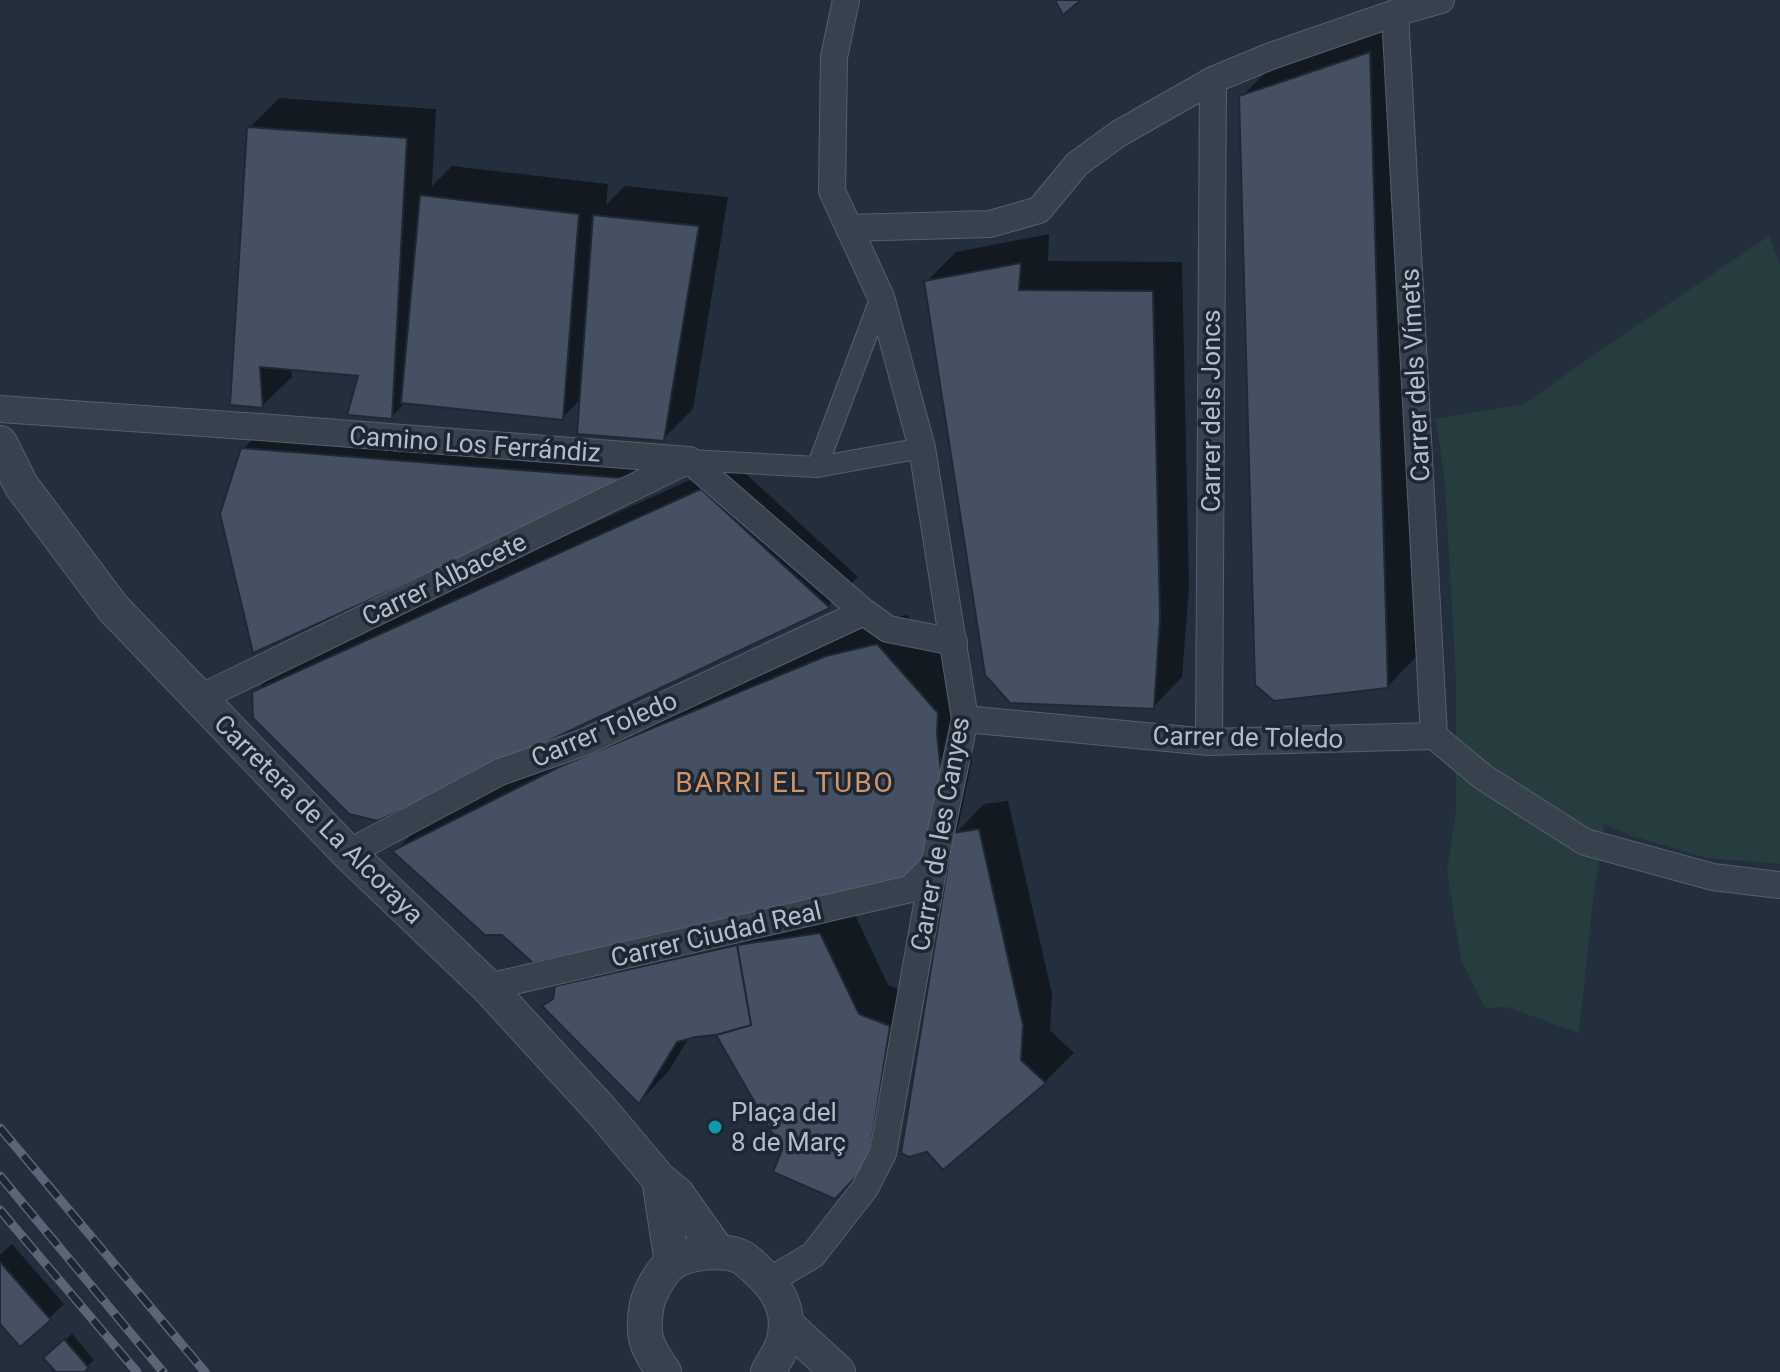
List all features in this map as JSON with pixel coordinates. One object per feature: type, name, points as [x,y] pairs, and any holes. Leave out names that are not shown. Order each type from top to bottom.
[{"type":"street","name":"Carrer de les Canyes","points":[[769,1281],[813,1255],[865,1188],[883,1153],[934,865],[965,719],[922,448],[881,297],[832,191],[834,57],[846,0]]},
{"type":"street","points":[[849,228],[990,224],[1039,210],[1077,164],[1118,134],[1213,80],[1271,56],[1441,0]]},
{"type":"street","name":"Carrer dels Vímets","points":[[1395,13],[1434,736]]},
{"type":"street","name":"Carrer dels Joncs","points":[[1209,742],[1213,80]]},
{"type":"street","points":[[817,467],[881,297]]},
{"type":"street","name":"Camino Los Ferrándiz","points":[[0,409],[689,460]]},
{"type":"street","name":"Carretera de La Alcoraya","points":[[0,443],[21,485],[113,608],[348,853],[488,987],[601,1110],[659,1179],[677,1194],[718,1252]]},
{"type":"street","points":[[689,460],[817,467],[922,448]]},
{"type":"street","points":[[689,460],[864,612],[888,629],[954,642]]},
{"type":"street","name":"Carrer Albacete","points":[[200,698],[689,460]]},
{"type":"street","name":"Carrer Toledo","points":[[348,853],[500,772],[585,742],[864,612]]},
{"type":"street","name":"Carrer de Toledo","points":[[965,719],[1209,742],[1434,736]]},
{"type":"street","points":[[1434,736],[1483,777],[1585,842],[1713,877],[1780,885]]},
{"type":"street","name":"Carrer Ciudad Real","points":[[488,987],[910,889],[934,865]]},
{"type":"street","points":[[659,1179],[672,1263]]},
{"type":"street","points":[[664,1372],[650,1353],[643,1326],[649,1296],[672,1263],[699,1254],[718,1252],[742,1257],[769,1281],[783,1302],[787,1325],[784,1343],[768,1372]]},
{"type":"street","points":[[787,1325],[838,1372]]},
{"type":"green space","points":[[1769,236],[1780,264],[1780,864],[1707,858],[1604,824],[1579,1033],[1507,1007],[1485,1008],[1461,960],[1447,871],[1456,811],[1456,678],[1445,484],[1436,419],[1524,404]]},
{"type":"building","points":[[1055,0],[1081,0],[1063,15]]},
{"type":"building","points":[[1370,52],[1388,688],[1274,701],[1255,685],[1239,96]]},
{"type":"building","points":[[247,127],[407,138],[392,419],[347,415],[358,376],[260,367],[263,408],[230,405]]},
{"type":"building","points":[[420,195],[579,214],[563,420],[401,403]]},
{"type":"building","points":[[593,215],[699,226],[664,441],[577,434]]},
{"type":"building","points":[[1021,263],[1019,290],[1153,291],[1160,618],[1154,709],[1010,703],[985,675],[924,281]]},
{"type":"building","points":[[241,448],[635,479],[253,653],[220,514]]},
{"type":"building","points":[[701,489],[830,608],[378,821],[349,814],[253,718],[252,692]]},
{"type":"building","points":[[877,644],[938,713],[943,792],[929,859],[905,884],[533,963],[502,935],[485,935],[392,851],[559,767],[826,656]]},
{"type":"building","points":[[979,829],[1023,1025],[1021,1060],[1046,1083],[943,1170],[927,1152],[909,1157],[901,1153],[953,833]]},
{"type":"building","points":[[820,933],[859,1014],[890,1026],[868,1164],[835,1199],[773,1172],[782,1150],[716,1035],[751,1025],[737,945]]},
{"type":"building","points":[[737,945],[751,1025],[677,1042],[639,1104],[542,1006],[553,999],[555,986]]},
{"type":"building","points":[[0,1262],[51,1320],[20,1347],[0,1324]]},
{"type":"building","points":[[64,1339],[89,1368],[84,1372],[56,1372],[43,1358]]},
{"type":"railway","points":[[0,1128],[205,1372]]},
{"type":"railway","points":[[0,1176],[163,1372]]},
{"type":"railway","points":[[0,1210],[137,1372]]},
{"type":"place","name":"Plaça del 8 de Març","points":[[715,1127]]},
{"type":"district","name":"BARRI EL TUBO","points":[[785,782]]}]
